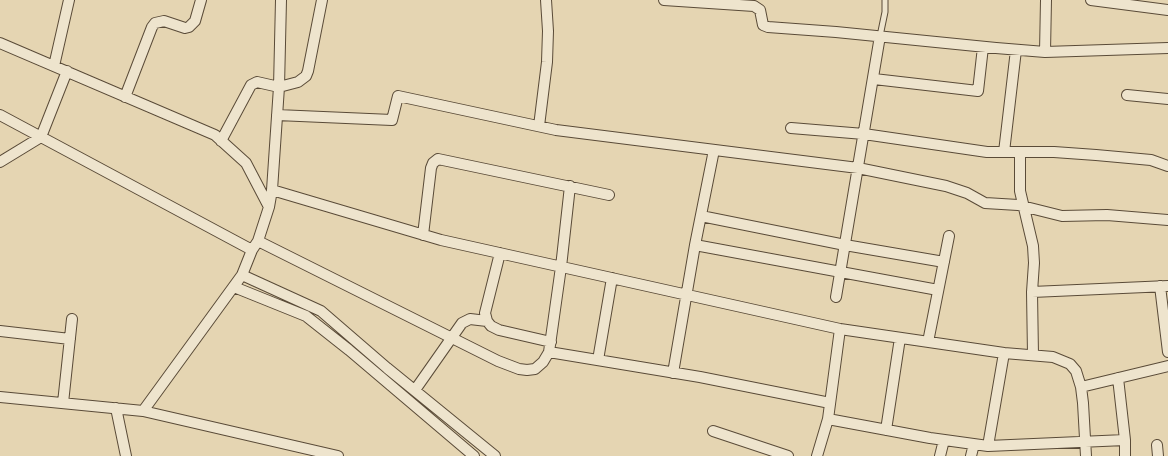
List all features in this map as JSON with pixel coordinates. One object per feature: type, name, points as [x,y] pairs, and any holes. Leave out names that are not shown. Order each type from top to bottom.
[{"type":"street","points":[[54,66],[69,0]]},
{"type":"street","points":[[125,97],[152,27],[155,23],[164,21],[185,28],[189,27],[195,21],[201,0]]},
{"type":"street","points":[[144,411],[234,287],[242,275],[252,250],[258,241],[269,207],[272,190],[279,88],[281,0]]},
{"type":"street","points":[[221,141],[251,85],[257,82],[279,88],[298,82],[306,76],[322,0]]},
{"type":"street","points":[[539,126],[547,62],[548,31],[546,0]]},
{"type":"street","points":[[664,0],[754,6],[760,10],[763,25],[768,27],[1045,52],[1168,48]]},
{"type":"street","points":[[1045,52],[1046,0]]},
{"type":"street","points":[[1091,0],[1168,10]]},
{"type":"street","points":[[836,297],[874,79],[880,36]]},
{"type":"street","points":[[0,43],[214,135],[246,163],[269,207]]},
{"type":"street","points":[[874,79],[978,91],[983,47]]},
{"type":"street","points":[[1004,152],[1016,50]]},
{"type":"street","points":[[0,162],[41,137],[67,72]]},
{"type":"street","points":[[1127,95],[1168,100]]},
{"type":"street","points":[[277,115],[392,120],[398,96],[556,130],[858,168],[946,186],[967,193],[985,203],[1024,207],[1062,216],[1106,215],[1168,220]]},
{"type":"street","points":[[0,115],[252,250]]},
{"type":"street","points":[[791,128],[864,134],[987,152],[1061,153],[1143,159],[1168,166]]},
{"type":"street","points":[[673,373],[695,245],[714,150]]},
{"type":"street","points":[[1020,152],[1020,191],[1033,246],[1033,356]]},
{"type":"street","points":[[423,235],[431,168],[432,163],[438,159],[609,195]]},
{"type":"street","points":[[258,241],[498,361],[519,369],[535,369],[543,362],[550,347],[570,186]]},
{"type":"street","points":[[272,190],[441,240],[840,329],[1004,353],[1053,357],[1070,364],[1076,371],[1081,387],[1086,456]]},
{"type":"street","points":[[701,216],[845,245],[944,262]]},
{"type":"street","points":[[928,342],[950,236]]},
{"type":"street","points":[[695,245],[938,290]]},
{"type":"street","points":[[500,253],[485,313],[486,321],[490,326],[550,347],[598,360],[830,403]]},
{"type":"street","points":[[242,275],[321,311],[495,456]]},
{"type":"street","points":[[598,360],[612,278]]},
{"type":"street","points":[[1032,292],[1164,286],[1168,352]]},
{"type":"street","points":[[234,287],[306,316],[355,355],[474,456]]},
{"type":"street","points":[[63,403],[72,319]]},
{"type":"street","points":[[415,390],[462,323],[466,320],[474,319],[486,321]]},
{"type":"street","points":[[817,456],[828,419],[840,329]]},
{"type":"street","points":[[0,332],[70,339]]},
{"type":"street","points":[[886,430],[900,338]]},
{"type":"street","points":[[988,446],[1004,353]]},
{"type":"street","points":[[1081,387],[1168,366]]},
{"type":"street","points":[[1118,378],[1125,440],[1125,456]]},
{"type":"street","points":[[0,397],[144,411],[338,456]]},
{"type":"street","points":[[116,408],[126,456]]},
{"type":"street","points":[[828,419],[944,440],[988,446],[1125,440]]},
{"type":"street","points":[[713,431],[788,456]]},
{"type":"street","points":[[940,456],[944,440]]},
{"type":"street","points":[[971,456],[974,444]]},
{"type":"street","points":[[1157,445],[1158,456]]},
{"type":"lane","points":[[880,36],[885,0]]}]
